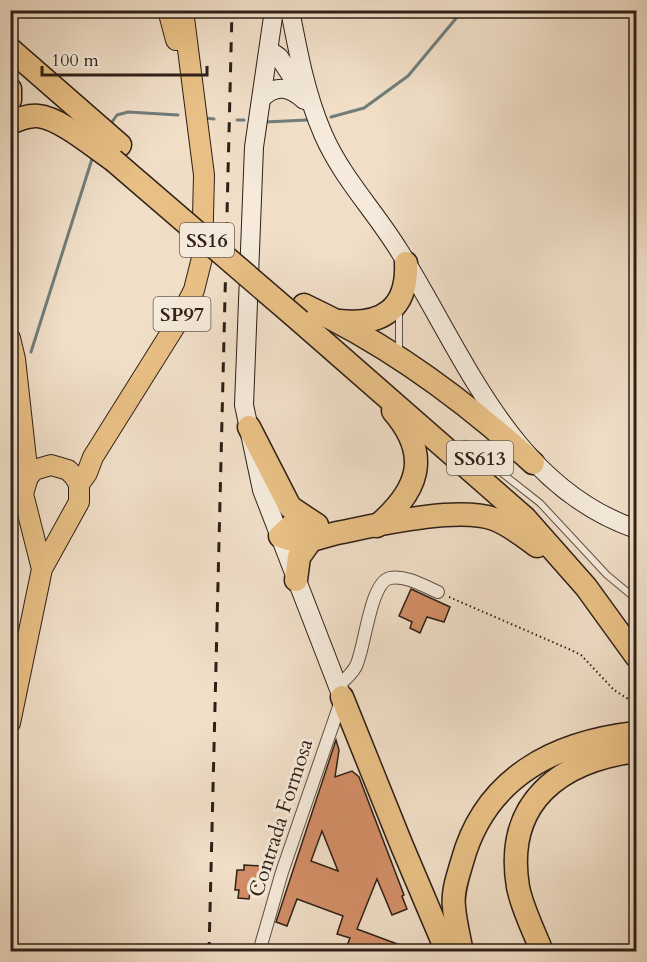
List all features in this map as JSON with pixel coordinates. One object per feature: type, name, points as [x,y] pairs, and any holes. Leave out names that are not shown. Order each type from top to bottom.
[{"type":"highway","name":"SS16","points":[[10,49],[116,153]]},
{"type":"highway","name":"SS16","points":[[10,70],[116,153],[302,313]]},
{"type":"highway","points":[[10,90],[10,100]]},
{"type":"highway","name":"SS16","points":[[10,123],[24,117],[38,116],[53,120],[116,153]]},
{"type":"highway","points":[[302,313],[358,323],[378,318],[400,301],[406,286],[406,263]]},
{"type":"highway","name":"SS613","points":[[302,313],[356,369],[525,518],[586,587],[636,656]]},
{"type":"highway","name":"SS613","points":[[302,313],[465,444],[535,507],[590,568],[636,631]]},
{"type":"highway","points":[[338,321],[399,359],[482,417],[533,463]]},
{"type":"highway","points":[[356,369],[403,423],[414,445],[417,466],[411,490],[397,509],[377,526]]},
{"type":"highway","points":[[249,427],[290,507],[309,532]]},
{"type":"highway","points":[[280,536],[309,532],[335,533],[447,515],[473,514],[494,519],[532,542],[586,587]]},
{"type":"highway","points":[[296,580],[299,557],[309,532]]},
{"type":"highway","points":[[340,692],[447,951]]},
{"type":"highway","points":[[462,951],[453,905],[457,879],[475,826],[494,799],[530,765],[558,751],[583,741],[636,742]]},
{"type":"highway","points":[[542,951],[518,889],[517,841],[523,823],[532,804],[546,786],[563,774],[636,742]]},
{"type":"main road","name":"SP97","points":[[168,10],[199,133]]},
{"type":"main road","name":"SP97","points":[[79,484],[87,473],[93,457],[177,323],[194,290],[202,258],[204,176],[183,10]]},
{"type":"main road","points":[[274,10],[254,147],[244,405],[262,490],[340,692]]},
{"type":"main road","points":[[290,10],[299,59],[328,146],[346,178],[406,263],[496,416],[533,463],[577,501],[636,529]]},
{"type":"main road","points":[[269,50],[275,44],[283,42],[292,47],[299,59]]},
{"type":"main road","points":[[269,50],[279,57],[316,114]]},
{"type":"main road","points":[[262,98],[276,88],[291,90],[316,114]]},
{"type":"main road","points":[[11,349],[24,428],[28,477],[23,494],[42,569]]},
{"type":"main road","points":[[24,428],[51,465]]},
{"type":"main road","points":[[10,723],[42,569],[68,516],[79,502],[79,484],[68,470],[51,465],[42,466],[28,477]]},
{"type":"main road","points":[[28,510],[43,521],[60,520],[68,516]]},
{"type":"street","points":[[340,692],[357,664],[375,596],[383,581],[389,578],[411,580],[438,592]]},
{"type":"street","name":"Contrada Formosa","points":[[259,951],[340,692]]},
{"type":"lane","points":[[399,359],[400,301]]},
{"type":"lane","points":[[465,444],[540,503],[607,575],[636,599]]},
{"type":"path","points":[[438,592],[571,650],[585,660],[614,690],[636,704]]},
{"type":"green space","points":[[11,385],[16,500],[11,615]]},
{"type":"building","points":[[411,589],[450,607],[444,622],[427,617],[420,633],[410,628],[412,622],[399,616]]},
{"type":"building","points":[[336,740],[339,750],[335,777],[352,771],[359,777],[404,895],[402,896],[407,909],[392,915],[377,879],[357,929],[416,951],[345,951],[350,938],[337,934],[343,916],[297,899],[287,926],[276,922]],"holes":[[[322,831],[338,871],[311,861]]]},
{"type":"building","points":[[244,865],[263,866],[261,881],[257,880],[256,886],[251,886],[249,899],[238,898],[239,890],[235,890],[237,870],[244,870]]},
{"type":"waterway","points":[[331,117],[364,108],[408,76],[463,10]]},
{"type":"waterway","points":[[112,122],[117,115],[128,112],[178,115]]},
{"type":"waterway","points":[[206,118],[214,119]]},
{"type":"waterway","points":[[237,120],[244,120]]},
{"type":"waterway","points":[[265,122],[307,120]]},
{"type":"waterway","points":[[31,352],[92,159]]},
{"type":"railway","points":[[209,952],[232,10]]}]
